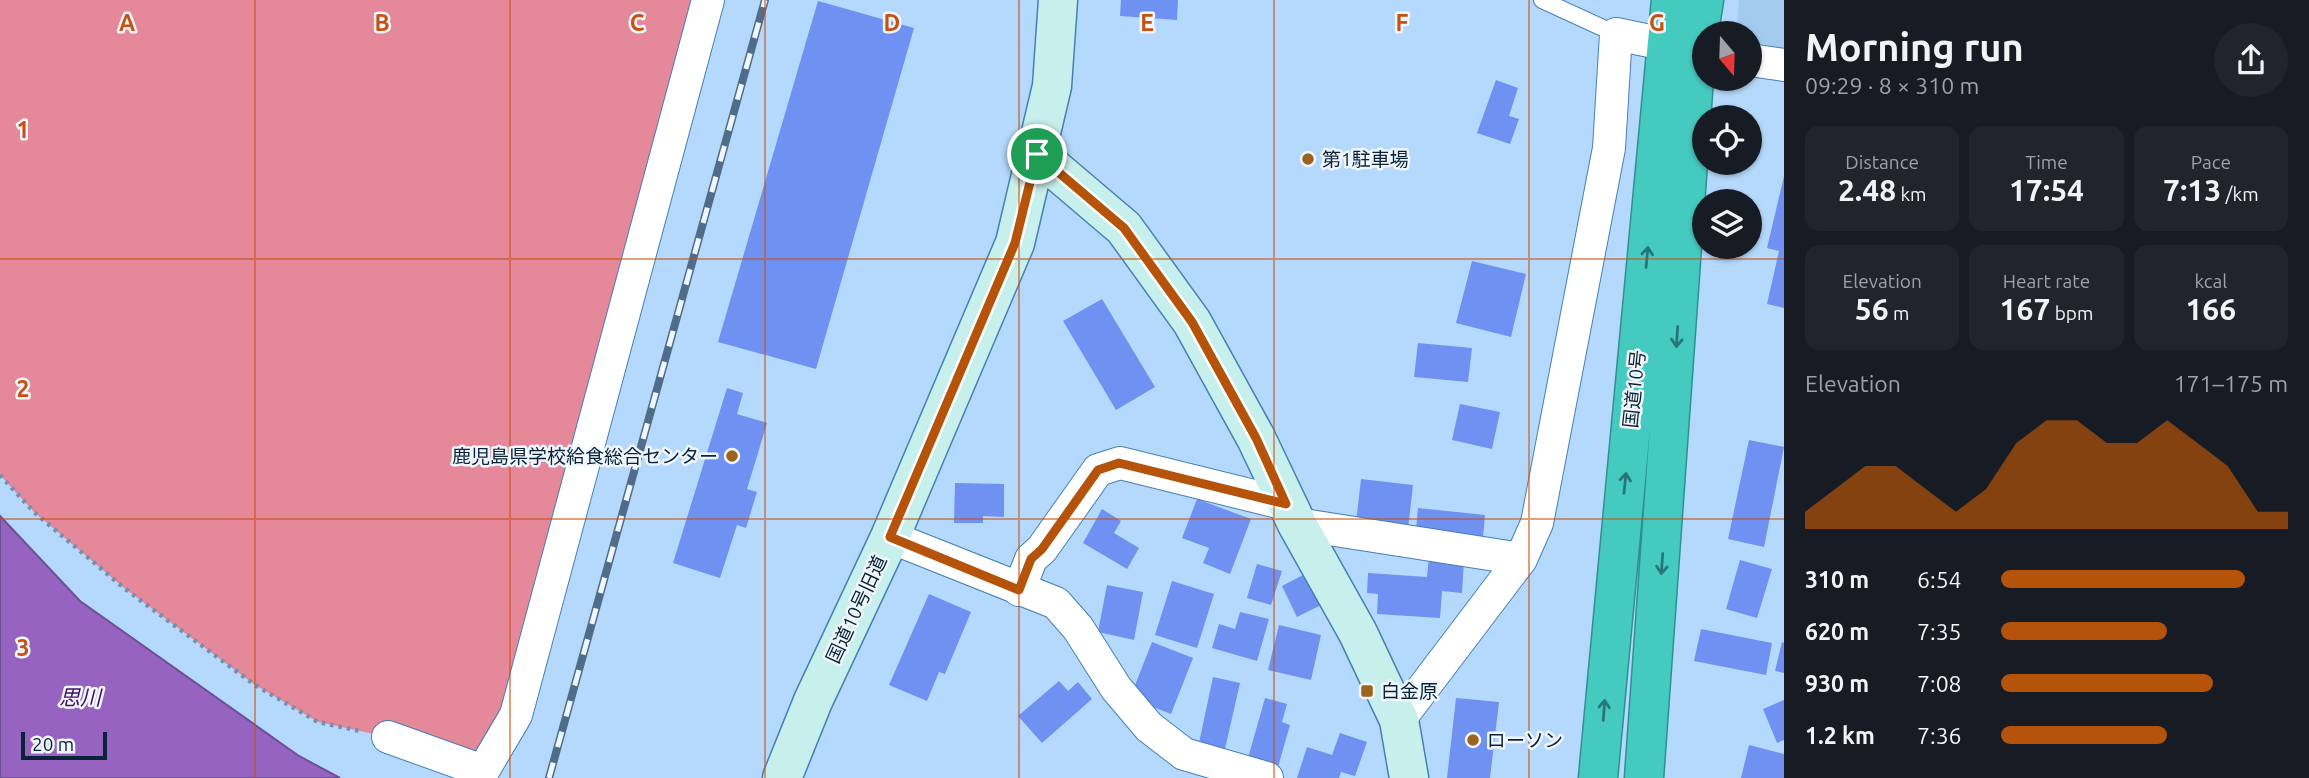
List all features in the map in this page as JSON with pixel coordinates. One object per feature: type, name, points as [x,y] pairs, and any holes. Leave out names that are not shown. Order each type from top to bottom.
[{"type":"highway","name":"国道10号","points":[[1644,778],[1689,49],[1671,0]]},
{"type":"highway","name":"国道10号","points":[[1598,778],[1689,49],[1704,0]]},
{"type":"street","points":[[387,737],[483,771],[516,715],[708,0]]},
{"type":"street","name":"国道10号旧道","points":[[782,778],[813,701],[890,537],[1015,243],[1052,86],[1058,0]]},
{"type":"street","points":[[1399,720],[1521,558],[1537,523],[1609,148],[1616,34],[1689,49]]},
{"type":"street","points":[[1762,62],[1784,65]]},
{"type":"street","points":[[1037,154],[1124,228],[1192,322],[1256,438],[1292,514],[1358,633],[1399,720],[1409,778]]},
{"type":"street","points":[[1019,590],[1031,559],[1042,549],[1098,470],[1119,463],[1292,514],[1521,558]]},
{"type":"street","points":[[890,537],[1056,603],[1078,628],[1116,688],[1149,727],[1184,754],[1267,778]]},
{"type":"lane","points":[[1542,0],[1616,34]]},
{"type":"path","points":[[0,475],[34,512],[124,588],[255,685],[318,722],[387,737]]},
{"type":"shaded area","points":[[0,0],[708,0],[516,715],[483,771],[388,737],[318,722],[255,685],[124,588],[34,512],[0,475]]},
{"type":"shaded area","points":[[1739,0],[1784,0],[1784,50],[1762,44],[1762,21],[1737,21]]},
{"type":"water","name":"思川","points":[[0,516],[80,601],[299,756],[340,778],[0,778]]},
{"type":"building","points":[[1121,0],[1178,0],[1177,20],[1120,16]]},
{"type":"building","points":[[818,1],[914,28],[816,369],[718,342]]},
{"type":"building","points":[[1496,80],[1518,88],[1509,116],[1519,119],[1510,144],[1477,133]]},
{"type":"building","points":[[1784,176],[1784,308],[1767,304],[1779,251],[1767,248]]},
{"type":"building","points":[[1472,261],[1526,274],[1511,337],[1456,323]]},
{"type":"building","points":[[1102,299],[1155,387],[1116,410],[1063,321]]},
{"type":"building","points":[[1418,343],[1472,348],[1468,382],[1414,377]]},
{"type":"building","name":"鹿児島県学校給食総合センター","points":[[727,388],[743,393],[737,414],[767,423],[747,489],[757,492],[746,528],[737,525],[720,578],[673,563]]},
{"type":"building","points":[[1460,404],[1500,412],[1492,449],[1452,440]]},
{"type":"building","points":[[1749,440],[1784,447],[1764,547],[1728,539]]},
{"type":"building","points":[[1361,479],[1413,485],[1408,529],[1356,523]]},
{"type":"building","points":[[955,483],[1004,484],[1004,517],[983,516],[983,523],[954,523]]},
{"type":"building","points":[[1197,499],[1251,519],[1230,574],[1203,563],[1209,548],[1182,538]]},
{"type":"building","points":[[1418,508],[1485,515],[1483,537],[1416,530]]},
{"type":"building","points":[[1102,509],[1121,521],[1114,533],[1139,548],[1127,569],[1083,543]]},
{"type":"building","points":[[1429,558],[1464,560],[1462,593],[1442,591],[1440,618],[1377,614],[1378,594],[1367,593],[1368,573],[1427,577]]},
{"type":"building","points":[[1740,560],[1772,569],[1757,618],[1726,609]]},
{"type":"building","points":[[1257,564],[1282,571],[1271,605],[1247,598]]},
{"type":"building","points":[[1305,574],[1321,605],[1297,617],[1282,586]]},
{"type":"building","points":[[1172,581],[1214,594],[1197,648],[1155,635]]},
{"type":"building","points":[[1107,585],[1143,592],[1134,640],[1098,632]]},
{"type":"building","points":[[929,594],[971,612],[945,674],[939,672],[927,701],[889,685]]},
{"type":"building","points":[[1240,612],[1269,619],[1257,661],[1212,648],[1219,624],[1235,629]]},
{"type":"building","points":[[1279,625],[1321,635],[1311,680],[1268,670]]},
{"type":"building","points":[[1701,629],[1772,643],[1766,675],[1694,661]]},
{"type":"building","points":[[1152,642],[1193,658],[1171,714],[1130,698]]},
{"type":"building","points":[[1782,642],[1784,643],[1784,673],[1775,671]]},
{"type":"building","points":[[1213,677],[1240,683],[1225,749],[1199,743]]},
{"type":"building","points":[[1059,681],[1068,691],[1078,682],[1092,699],[1042,743],[1018,716]]},
{"type":"building","points":[[1265,698],[1287,704],[1282,722],[1290,725],[1278,767],[1248,758]]},
{"type":"building","name":"ローソン","points":[[1456,698],[1499,702],[1490,778],[1447,778]]},
{"type":"building","points":[[1784,700],[1784,740],[1777,743],[1763,709]]},
{"type":"building","points":[[1340,733],[1367,742],[1355,776],[1341,772],[1339,778],[1297,778],[1307,747],[1332,755]]},
{"type":"building","points":[[1749,745],[1784,754],[1784,778],[1741,778]]},
{"type":"railway","points":[[549,778],[765,0]]},
{"type":"place","name":"第1駐車場","points":[[1308,159]]},
{"type":"place","name":"鹿児島県学校給食総合センター","points":[[732,456]]},
{"type":"place","name":"白金原","points":[[1367,691]]},
{"type":"place","name":"ローソン","points":[[1473,740]]},
{"type":"route","points":[[1037,154],[1124,228],[1192,322],[1256,438],[1286,504],[1119,463],[1098,470],[1042,549],[1031,559],[1019,590],[890,537],[983,324],[1015,243],[1037,154]]}]
